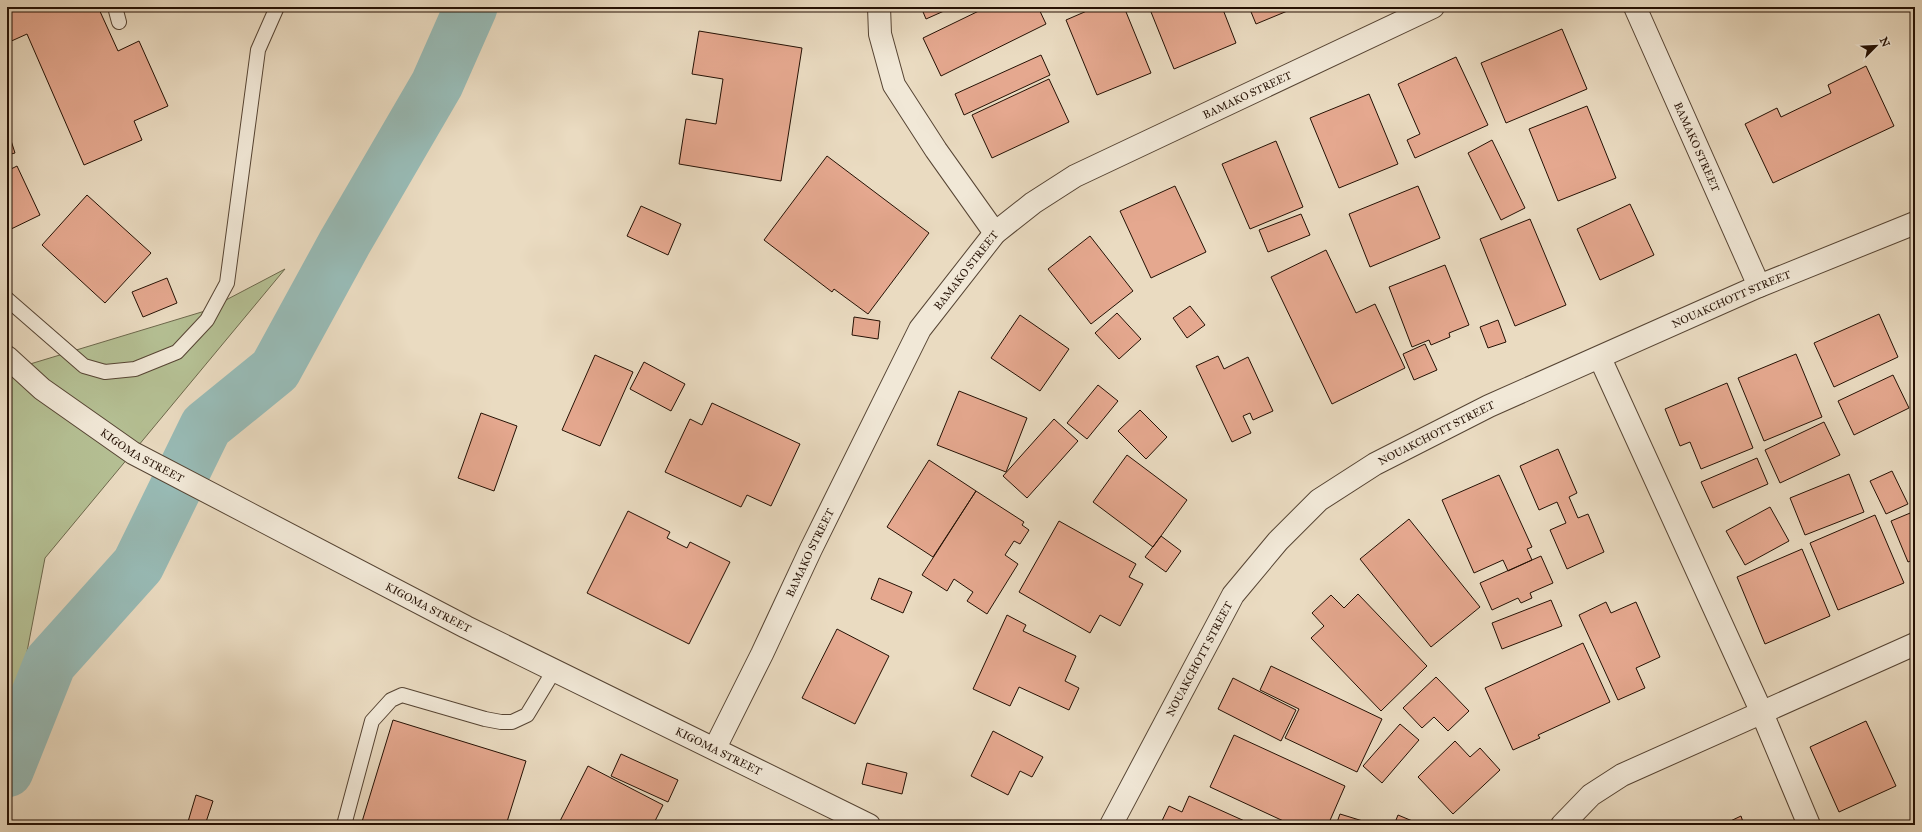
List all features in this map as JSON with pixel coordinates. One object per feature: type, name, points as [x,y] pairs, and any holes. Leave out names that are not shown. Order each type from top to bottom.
[{"type":"street","points":[[879,7],[880,34],[894,85],[936,150],[995,232]]},
{"type":"street","name":"BAMAKO STREET","points":[[715,748],[762,654],[811,548],[920,329],[995,232],[1033,203],[1075,176],[1433,7]]},
{"type":"street","name":"BAMAKO STREET","points":[[1635,7],[1759,286]]},
{"type":"street","name":"NOUAKCHOTT STREET","points":[[1111,825],[1233,595],[1278,541],[1319,500],[1375,464],[1489,406],[1600,358],[1759,286],[1915,223]]},
{"type":"street","name":"KIGOMA STREET","points":[[7,357],[42,389],[133,453],[466,627],[555,669],[869,825]]},
{"type":"street","points":[[1600,358],[1762,713],[1809,825]]},
{"type":"street","points":[[1562,825],[1591,794],[1622,775],[1915,644]]},
{"type":"lane","points":[[115,7],[119,22]]},
{"type":"lane","points":[[7,299],[84,366],[105,372],[135,369],[177,352],[207,320],[227,283],[255,65],[258,50],[277,7]]},
{"type":"lane","points":[[344,825],[372,721],[391,700],[402,695],[485,719],[501,722],[512,722],[527,715],[555,669]]},
{"type":"green space","points":[[285,269],[45,558],[7,756],[7,371],[205,311]]},
{"type":"building","points":[[7,7],[98,7],[118,51],[139,41],[168,106],[134,121],[142,140],[84,165],[27,34],[7,43]]},
{"type":"building","points":[[693,7],[720,7],[719,11]]},
{"type":"building","points":[[921,7],[953,7],[926,19]]},
{"type":"building","points":[[987,7],[1038,7],[1046,24],[941,76],[923,38]]},
{"type":"building","points":[[1096,7],[1124,7],[1151,73],[1097,95],[1066,20]]},
{"type":"building","points":[[1149,7],[1222,7],[1236,43],[1174,69]]},
{"type":"building","points":[[1249,7],[1297,7],[1256,24]]},
{"type":"building","points":[[1562,29],[1587,89],[1506,123],[1481,63]]},
{"type":"building","points":[[699,31],[802,48],[781,181],[679,164],[686,119],[716,124],[723,79],[692,74]]},
{"type":"building","points":[[1041,55],[1050,75],[964,115],[955,94]]},
{"type":"building","points":[[1456,57],[1488,125],[1415,158],[1407,140],[1420,134],[1398,84]]},
{"type":"building","points":[[1866,66],[1894,126],[1773,183],[1745,124],[1777,108],[1781,117],[1831,93],[1828,85]]},
{"type":"building","points":[[1049,79],[1069,122],[992,158],[972,115]]},
{"type":"building","points":[[1369,94],[1398,164],[1339,188],[1310,118]]},
{"type":"building","points":[[1587,106],[1616,178],[1558,201],[1529,129]]},
{"type":"building","points":[[7,128],[15,153],[7,155]]},
{"type":"building","points":[[1492,140],[1525,208],[1501,220],[1468,153]]},
{"type":"building","points":[[1276,141],[1303,207],[1250,229],[1222,164]]},
{"type":"building","points":[[827,156],[929,233],[868,314],[834,289],[832,292],[764,240]]},
{"type":"building","points":[[17,166],[40,215],[7,231],[7,171]]},
{"type":"building","points":[[1175,186],[1206,252],[1151,278],[1120,211]]},
{"type":"building","points":[[1418,186],[1440,238],[1370,267],[1349,214]]},
{"type":"building","points":[[87,195],[151,253],[105,303],[42,245]]},
{"type":"building","points":[[1630,204],[1654,255],[1600,280],[1577,229]]},
{"type":"building","points":[[641,206],[681,224],[668,255],[627,236]]},
{"type":"building","points":[[1301,214],[1310,235],[1268,252],[1259,230]]},
{"type":"building","points":[[1530,219],[1566,305],[1515,326],[1480,239]]},
{"type":"building","points":[[1090,236],[1133,291],[1091,324],[1048,269]]},
{"type":"building","points":[[1326,250],[1356,313],[1375,304],[1405,368],[1332,404],[1271,277]]},
{"type":"building","points":[[1445,265],[1469,325],[1449,333],[1450,337],[1431,345],[1429,340],[1412,347],[1389,287]]},
{"type":"building","points":[[167,278],[177,303],[143,317],[132,292]]},
{"type":"building","points":[[1190,306],[1205,325],[1187,338],[1173,318]]},
{"type":"building","points":[[1117,313],[1141,339],[1119,359],[1095,333]]},
{"type":"building","points":[[1879,314],[1898,357],[1834,387],[1814,343]]},
{"type":"building","points":[[1020,315],[1069,349],[1040,391],[991,358]]},
{"type":"building","points":[[854,317],[880,321],[878,339],[852,335]]},
{"type":"building","points":[[1498,320],[1506,342],[1488,348],[1480,327]]},
{"type":"building","points":[[1425,344],[1437,370],[1414,380],[1403,354]]},
{"type":"building","points":[[1796,354],[1822,417],[1764,441],[1738,378]]},
{"type":"building","points":[[595,355],[633,372],[600,446],[562,430]]},
{"type":"building","points":[[1218,356],[1224,369],[1248,357],[1273,411],[1253,420],[1250,413],[1243,416],[1251,433],[1232,442],[1196,366]]},
{"type":"building","points":[[644,362],[685,384],[671,411],[630,389]]},
{"type":"building","points":[[1893,375],[1909,408],[1854,435],[1838,401]]},
{"type":"building","points":[[1727,383],[1753,448],[1701,469],[1690,442],[1680,446],[1665,409]]},
{"type":"building","points":[[1098,385],[1118,401],[1087,439],[1067,423]]},
{"type":"building","points":[[959,391],[1027,418],[1006,472],[937,445]]},
{"type":"building","points":[[712,403],[800,444],[771,506],[747,495],[741,507],[665,472],[690,419],[702,425]]},
{"type":"building","points":[[1140,410],[1167,437],[1146,459],[1118,431]]},
{"type":"building","points":[[481,413],[517,426],[494,491],[458,478]]},
{"type":"building","points":[[1054,419],[1078,441],[1027,498],[1003,476]]},
{"type":"building","points":[[1824,422],[1840,455],[1780,483],[1765,450]]},
{"type":"building","points":[[1558,449],[1577,493],[1569,497],[1578,518],[1588,514],[1604,552],[1567,569],[1550,530],[1566,523],[1557,502],[1539,510],[1520,466]]},
{"type":"building","points":[[1127,455],[1187,500],[1153,547],[1093,502]]},
{"type":"building","points":[[1757,458],[1768,484],[1713,508],[1701,482]]},
{"type":"building","points":[[929,460],[976,491],[933,557],[887,527]]},
{"type":"building","points":[[1892,471],[1908,504],[1886,514],[1870,481]]},
{"type":"building","points":[[1849,474],[1864,512],[1805,535],[1790,498]]},
{"type":"building","points":[[1499,475],[1532,547],[1527,549],[1532,560],[1508,571],[1503,560],[1474,573],[1442,500]]},
{"type":"building","points":[[976,491],[1024,522],[1022,525],[1029,530],[1020,544],[1014,541],[1005,555],[1018,564],[987,614],[967,601],[973,592],[954,579],[947,591],[922,575]]},
{"type":"building","points":[[1770,507],[1789,541],[1745,565],[1726,531]]},
{"type":"building","points":[[628,511],[670,532],[667,538],[687,548],[690,542],[730,562],[689,644],[587,593]]},
{"type":"building","points":[[1915,511],[1915,559],[1908,562],[1891,521]]},
{"type":"building","points":[[1875,515],[1904,583],[1838,610],[1810,543]]},
{"type":"building","points":[[1409,519],[1480,607],[1431,647],[1360,559]]},
{"type":"building","points":[[1059,521],[1136,564],[1129,577],[1143,584],[1120,626],[1100,615],[1090,633],[1019,592]]},
{"type":"building","points":[[1161,536],[1181,551],[1166,572],[1145,557]]},
{"type":"building","points":[[1802,549],[1830,616],[1765,644],[1737,577]]},
{"type":"building","points":[[1541,556],[1553,583],[1530,593],[1532,598],[1521,603],[1518,598],[1492,610],[1480,583]]},
{"type":"building","points":[[879,578],[912,592],[903,613],[871,599]]},
{"type":"building","points":[[1358,594],[1427,666],[1381,711],[1311,638],[1324,626],[1312,613],[1331,595],[1344,608]]},
{"type":"building","points":[[1551,600],[1562,626],[1502,649],[1492,623]]},
{"type":"building","points":[[1606,602],[1611,613],[1636,602],[1660,657],[1636,668],[1645,688],[1618,700],[1579,615]]},
{"type":"building","points":[[1007,615],[1026,625],[1023,631],[1076,656],[1065,681],[1079,688],[1069,710],[1019,687],[1010,706],[973,689]]},
{"type":"building","points":[[837,629],[889,656],[855,724],[802,698]]},
{"type":"building","points":[[1583,643],[1610,702],[1538,735],[1540,738],[1513,750],[1485,688]]},
{"type":"building","points":[[1271,666],[1382,719],[1357,772],[1285,738],[1299,709],[1260,690]]},
{"type":"building","points":[[1436,677],[1469,711],[1448,731],[1434,717],[1422,728],[1403,708]]},
{"type":"building","points":[[1233,678],[1296,710],[1281,741],[1218,709]]},
{"type":"building","points":[[393,720],[526,761],[506,825],[361,825]]},
{"type":"building","points":[[1866,721],[1896,786],[1839,812],[1810,747]]},
{"type":"building","points":[[1400,724],[1419,740],[1382,783],[1363,766]]},
{"type":"building","points":[[993,731],[1043,757],[1032,777],[1020,771],[1008,795],[971,776]]},
{"type":"building","points":[[1234,735],[1345,786],[1328,825],[1292,825],[1210,787]]},
{"type":"building","points":[[1455,741],[1470,757],[1480,748],[1500,770],[1453,814],[1418,777]]},
{"type":"building","points":[[621,754],[678,780],[668,802],[611,776]]},
{"type":"building","points":[[867,763],[907,773],[902,794],[862,784]]},
{"type":"building","points":[[588,766],[663,805],[653,825],[558,825]]},
{"type":"building","points":[[196,795],[213,801],[205,825],[187,825]]},
{"type":"building","points":[[1189,796],[1249,823],[1248,825],[1160,825],[1169,806],[1182,812]]},
{"type":"building","points":[[1340,814],[1366,822],[1365,825],[1336,825]]},
{"type":"building","points":[[1398,815],[1422,825],[1394,825]]},
{"type":"building","points":[[1741,816],[1744,825],[1722,825]]},
{"type":"waterway","points":[[7,771],[50,663],[138,565],[206,426],[275,370],[345,242],[437,84],[471,7]]}]
